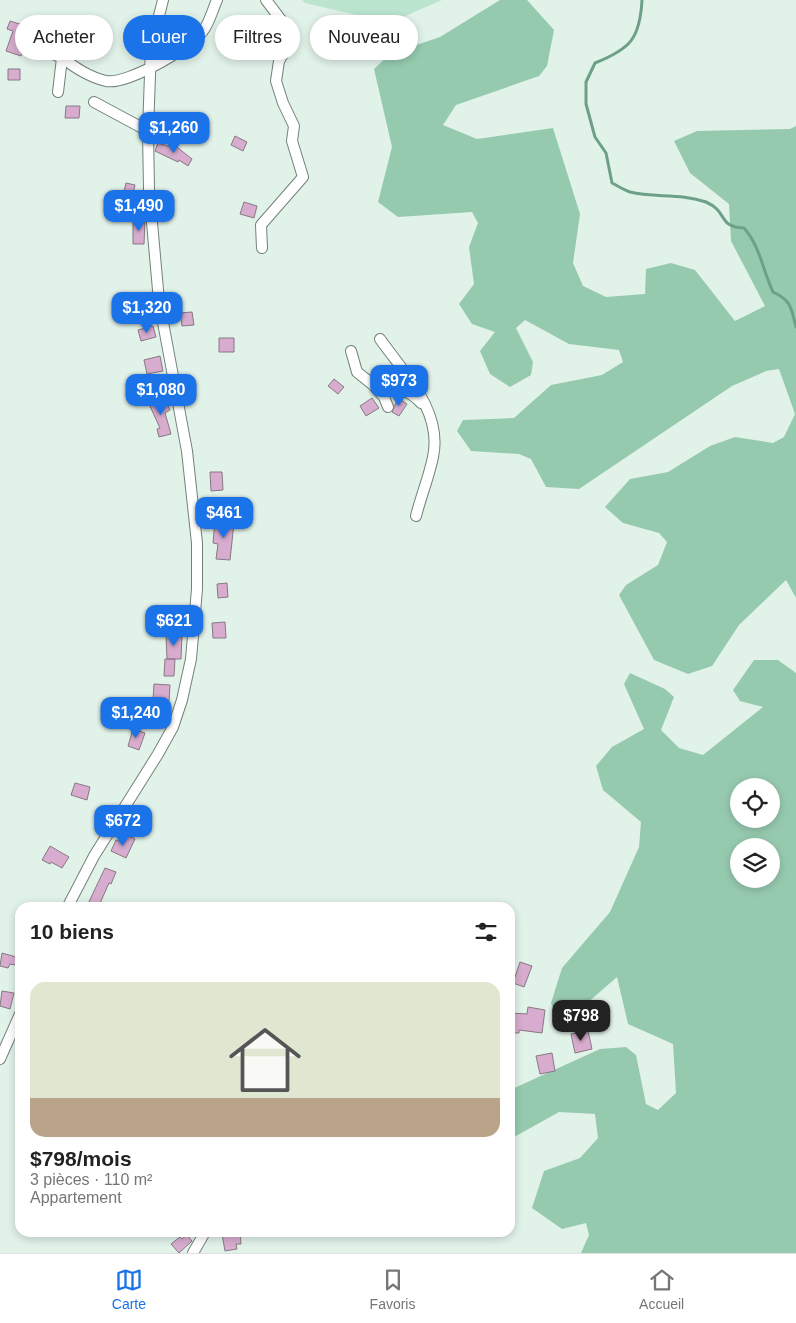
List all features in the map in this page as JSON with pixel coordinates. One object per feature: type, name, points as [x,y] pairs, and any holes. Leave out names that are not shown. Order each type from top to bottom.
[{"type":"street","points":[[70,902],[94,856],[158,754],[172,727],[182,700],[191,659],[198,589],[197,543],[186,442],[160,301],[149,189],[150,68],[152,40],[162,0]]},
{"type":"street","points":[[65,60],[83,73],[107,81],[116,80],[150,68],[185,48],[205,29],[217,0]]},
{"type":"street","points":[[262,248],[261,225],[303,177],[292,141],[294,126],[283,103],[276,81],[279,61],[288,46],[288,29],[266,0]]},
{"type":"street","points":[[58,92],[62,60]]},
{"type":"street","points":[[94,102],[148,130]]},
{"type":"street","points":[[380,339],[414,386],[429,411],[434,436],[434,456],[416,516]]},
{"type":"street","points":[[351,351],[357,372],[368,380],[384,397],[388,407]]},
{"type":"street","points":[[368,380],[416,396],[429,411]]},
{"type":"street","points":[[0,1059],[15,1025]]},
{"type":"street","points":[[192,1253],[202,1237]]},
{"type":"green space","points":[[302,0],[442,0],[408,15],[357,15],[305,3]]},
{"type":"green space","points":[[500,0],[527,0],[554,30],[547,66],[539,76],[456,105],[443,125],[477,139],[553,128],[580,214],[573,263],[583,286],[606,297],[645,294],[646,269],[671,263],[695,270],[735,321],[765,306],[731,241],[729,204],[690,173],[674,141],[697,131],[790,129],[796,126],[796,598],[786,580],[739,625],[712,666],[688,674],[654,660],[619,595],[626,585],[658,565],[667,542],[659,533],[623,523],[605,507],[630,479],[668,472],[710,446],[735,437],[773,443],[784,437],[795,414],[779,369],[766,371],[732,386],[579,489],[546,487],[531,459],[519,454],[471,451],[457,431],[463,420],[514,418],[551,385],[602,375],[623,362],[619,350],[569,344],[525,320],[516,328],[533,362],[531,375],[510,387],[490,374],[480,351],[495,332],[472,324],[459,304],[474,284],[469,247],[478,223],[472,212],[398,217],[378,202],[392,147],[374,69],[384,60],[418,60],[418,44],[440,37]]},
{"type":"green space","points":[[754,660],[778,660],[796,673],[796,1253],[581,1253],[589,1235],[586,1223],[562,1229],[532,1208],[544,1171],[580,1158],[598,1138],[595,1114],[559,1112],[516,1136],[515,1088],[600,1049],[626,1047],[636,1055],[646,1104],[658,1110],[676,1093],[673,1044],[628,1024],[617,977],[570,1018],[557,1018],[551,1003],[562,968],[610,912],[639,847],[641,822],[603,790],[596,766],[612,747],[644,729],[624,684],[630,673],[665,689],[674,697],[661,730],[679,748],[703,755],[763,707],[740,701],[733,690]]},
{"type":"building","points":[[10,21],[15,23],[15,54],[6,51],[13,31],[7,29]]},
{"type":"building","points":[[8,69],[20,69],[20,80],[8,80]]},
{"type":"building","points":[[66,106],[80,106],[79,118],[65,118]]},
{"type":"building","points":[[235,136],[247,142],[243,151],[231,145]]},
{"type":"building","points":[[158,143],[171,147],[173,144],[192,159],[188,166],[179,160],[178,162],[155,151]]},
{"type":"building","points":[[126,183],[135,185],[132,198],[123,196]]},
{"type":"building","points":[[244,202],[257,206],[254,218],[240,214]]},
{"type":"building","points":[[133,220],[145,220],[144,244],[133,244]]},
{"type":"building","points":[[192,312],[194,325],[182,326],[180,313]]},
{"type":"building","points":[[153,326],[156,337],[141,341],[138,330]]},
{"type":"building","points":[[219,338],[234,338],[234,352],[219,352]]},
{"type":"building","points":[[160,356],[163,371],[147,374],[144,360]]},
{"type":"building","points":[[334,379],[344,387],[338,394],[328,386]]},
{"type":"building","points":[[164,397],[170,410],[165,413],[171,434],[159,437],[157,429],[160,428],[149,404]]},
{"type":"building","points":[[372,398],[379,408],[366,416],[360,406]]},
{"type":"building","points":[[398,398],[407,404],[399,416],[392,412]]},
{"type":"building","points":[[210,472],[222,472],[223,490],[211,491]]},
{"type":"building","points":[[215,521],[234,523],[230,560],[216,559],[218,544],[213,543]]},
{"type":"building","points":[[227,583],[228,597],[218,598],[217,584]]},
{"type":"building","points":[[225,622],[226,638],[213,638],[212,623]]},
{"type":"building","points":[[166,635],[182,635],[181,659],[167,659]]},
{"type":"building","points":[[165,659],[175,659],[174,676],[164,676]]},
{"type":"building","points":[[154,684],[170,685],[169,701],[153,700]]},
{"type":"building","points":[[133,729],[145,733],[139,750],[128,746]]},
{"type":"building","points":[[75,783],[90,787],[87,800],[71,795]]},
{"type":"building","points":[[127,835],[135,839],[126,858],[111,851],[116,840],[123,843]]},
{"type":"building","points":[[50,846],[69,857],[62,868],[42,860]]},
{"type":"building","points":[[105,868],[116,872],[101,902],[89,902]]},
{"type":"building","points":[[2,953],[15,957],[15,965],[10,964],[8,968],[0,966]]},
{"type":"building","points":[[520,962],[532,966],[524,987],[515,984],[515,977]]},
{"type":"building","points":[[2,991],[14,993],[10,1009],[0,1006]]},
{"type":"building","points":[[528,1007],[545,1010],[542,1033],[519,1030],[519,1033],[515,1033],[515,1013],[527,1014]]},
{"type":"building","points":[[588,1031],[592,1049],[575,1053],[571,1034]]},
{"type":"building","points":[[552,1053],[555,1071],[540,1074],[536,1056]]},
{"type":"building","points":[[180,1237],[182,1239],[189,1237],[192,1241],[179,1253],[171,1244]]},
{"type":"building","points":[[223,1237],[240,1237],[241,1244],[236,1244],[237,1249],[225,1251]]},
{"type":"waterway","points":[[642,0],[639,24],[631,41],[617,53],[595,63],[586,82],[586,104],[595,137],[606,153],[612,183],[630,192],[639,194],[687,197],[706,202],[718,210],[730,225],[744,228],[758,251],[773,292],[784,299],[790,306],[796,327]]}]
